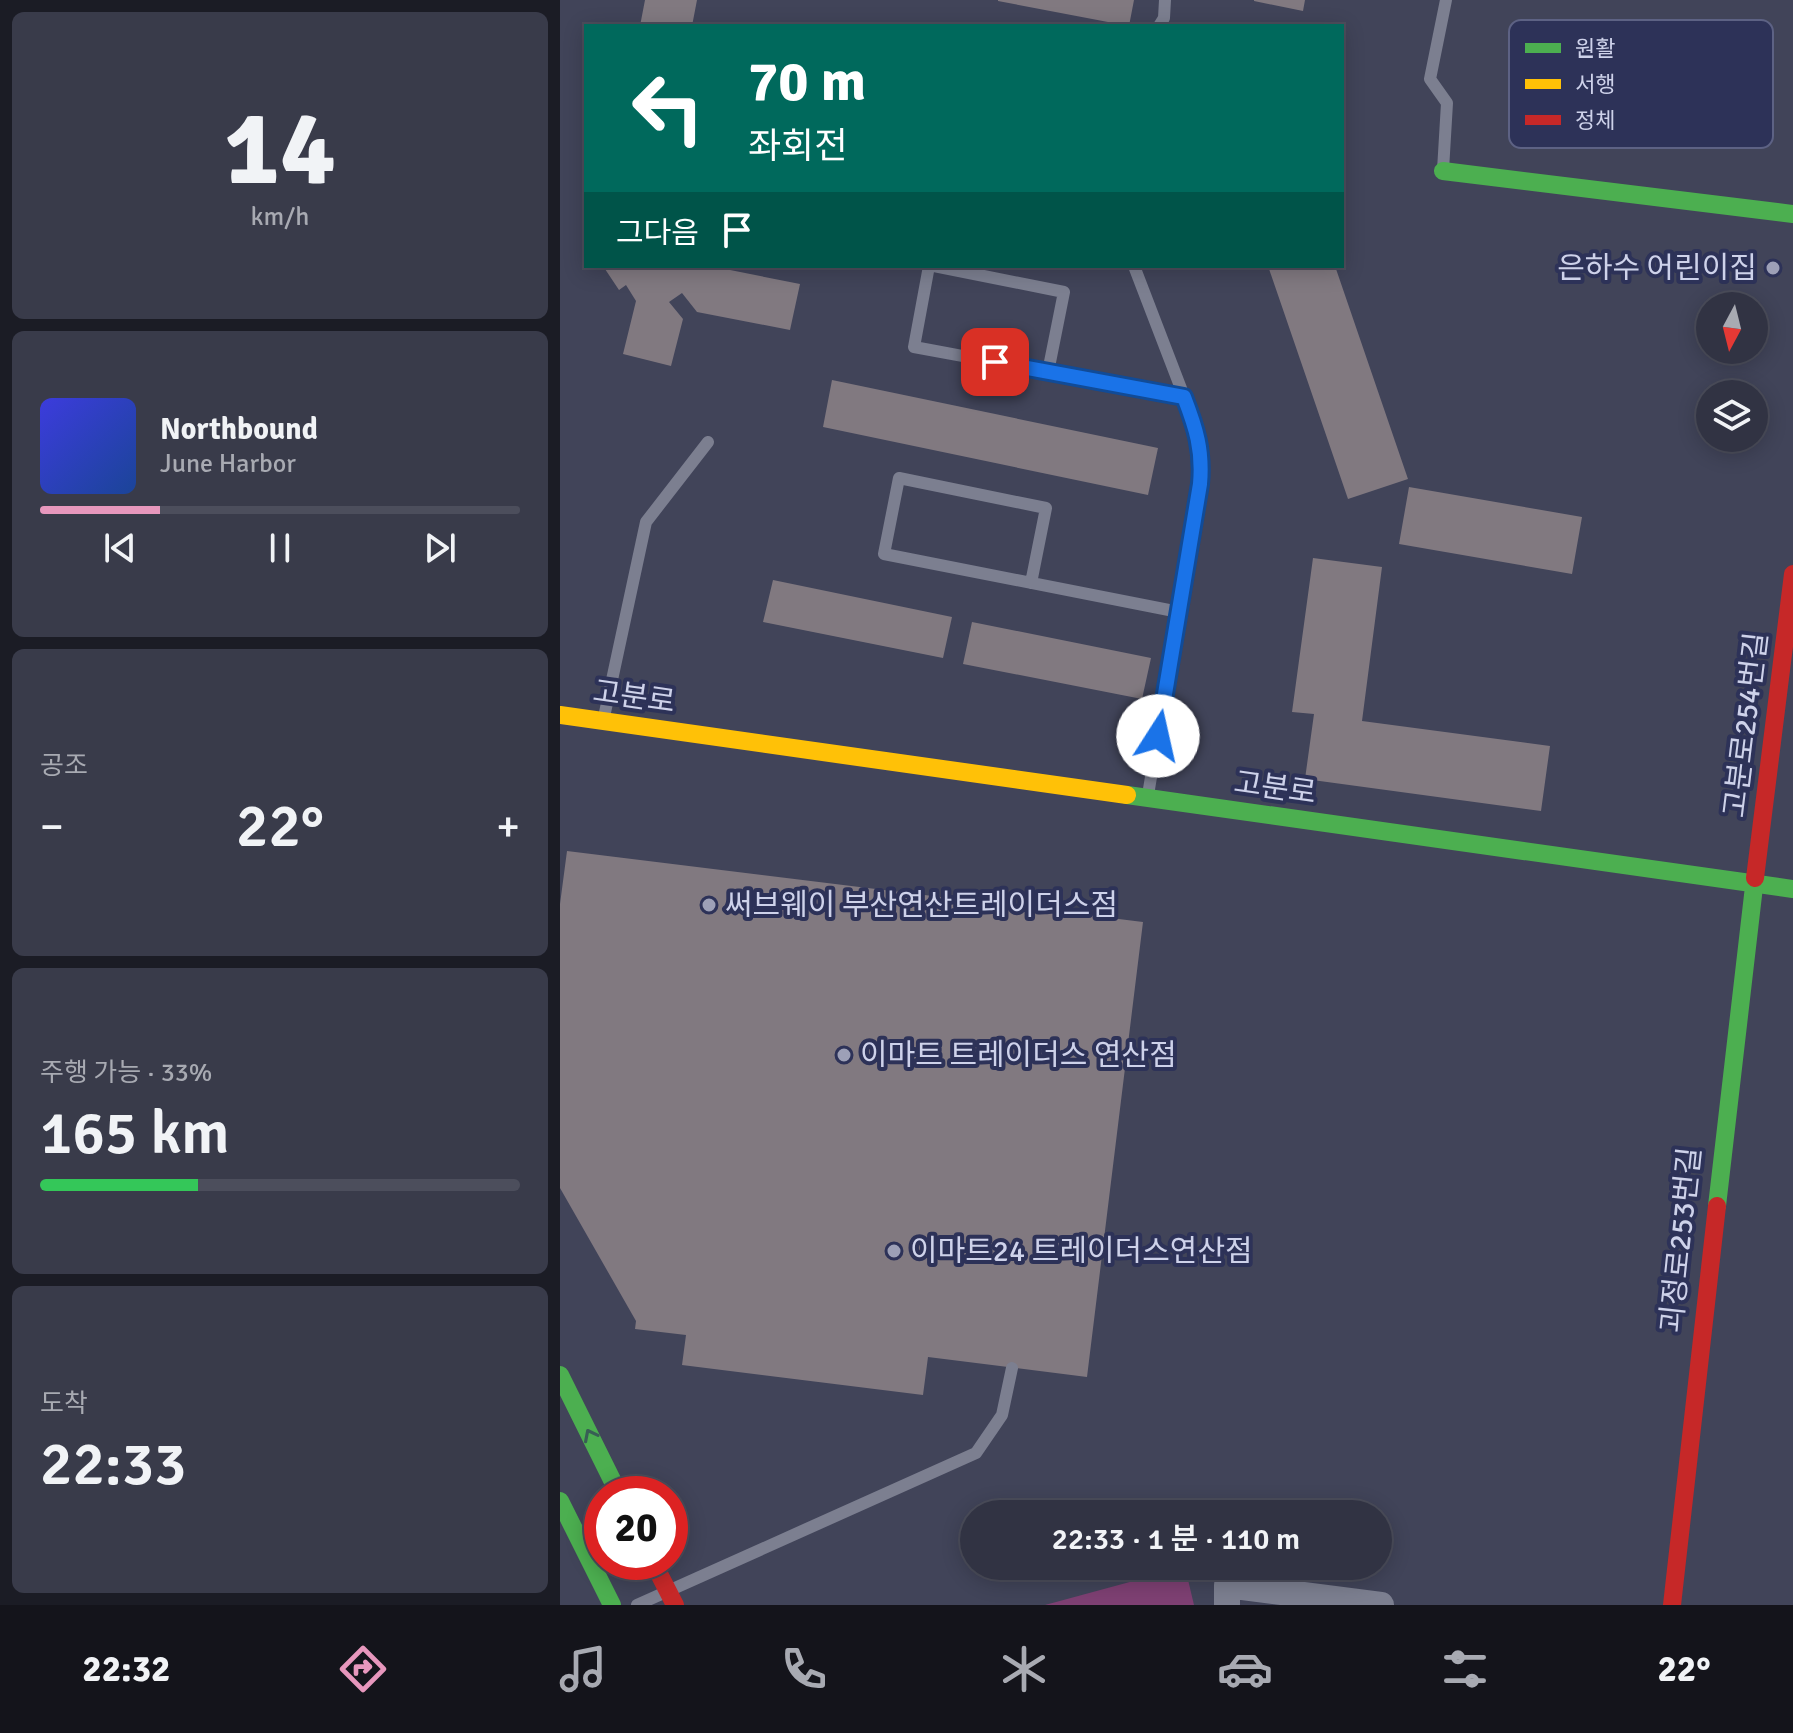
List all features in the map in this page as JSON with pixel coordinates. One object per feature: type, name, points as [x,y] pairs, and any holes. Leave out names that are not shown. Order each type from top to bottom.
[{"type":"main road","points":[[1443,171],[1793,214]]},
{"type":"main road","name":"고분로254번길","points":[[1754,883],[1793,574]]},
{"type":"main road","name":"고분로","points":[[560,715],[1793,889]]},
{"type":"main road","name":"괴정로253번길","points":[[1672,1605],[1754,883]]},
{"type":"main road","points":[[560,1375],[610,1476]]},
{"type":"main road","points":[[560,1501],[612,1605]]},
{"type":"main road","points":[[662,1580],[672,1598]]},
{"type":"street","points":[[1227,1605],[1227,1585],[1381,1605]]},
{"type":"lane","points":[[1160,24],[1164,18],[1165,0]]},
{"type":"lane","points":[[1443,171],[1447,103],[1430,79],[1446,0]]},
{"type":"lane","points":[[932,268],[914,347],[1184,397]]},
{"type":"lane","points":[[942,268],[1064,292],[1048,372]]},
{"type":"lane","points":[[1135,268],[1195,425],[1202,462],[1148,798]]},
{"type":"lane","points":[[603,721],[646,522],[708,442]]},
{"type":"lane","points":[[1031,583],[1046,508],[899,478],[884,554],[1031,583],[1179,612]]},
{"type":"lane","points":[[637,1605],[672,1598],[976,1453],[1002,1415],[1012,1368]]},
{"type":"shaded area","points":[[1137,1580],[1188,1580],[1194,1605],[1045,1605]]},
{"type":"building","points":[[645,0],[697,0],[692,24],[640,24]]},
{"type":"building","points":[[998,0],[1134,0],[1129,24]]},
{"type":"building","points":[[1254,0],[1305,0],[1303,11]]},
{"type":"building","points":[[604,268],[720,268],[800,284],[790,330],[697,312],[682,293],[669,302],[683,319],[671,366],[623,354],[636,301],[626,285],[619,290]]},
{"type":"building","points":[[1269,268],[1336,268],[1408,479],[1348,499]]},
{"type":"building","points":[[832,380],[1158,448],[1148,495],[823,427]]},
{"type":"building","points":[[1409,487],[1582,517],[1572,574],[1399,544]]},
{"type":"building","points":[[1313,558],[1382,567],[1362,721],[1550,746],[1541,811],[1305,779],[1314,714],[1292,712]]},
{"type":"building","points":[[773,580],[952,617],[943,658],[763,622]]},
{"type":"building","points":[[972,622],[1151,658],[1142,699],[963,664]]},
{"type":"building","name":"이마트 트레이더스 연산점","points":[[567,851],[1143,922],[1087,1377],[928,1357],[923,1395],[682,1365],[686,1335],[635,1329],[636,1321],[560,1188],[560,904]]},
{"type":"traffic: fast","points":[[1443,171],[1793,214]]},
{"type":"traffic: fast","points":[[1127,795],[1793,889]]},
{"type":"traffic: fast","points":[[1717,1206],[1755,878]]},
{"type":"traffic: fast","points":[[560,1375],[610,1476]]},
{"type":"traffic: fast","points":[[560,1501],[612,1605]]},
{"type":"traffic: slow","points":[[560,715],[1127,795]]},
{"type":"traffic: jam","points":[[1755,878],[1793,574]]},
{"type":"traffic: jam","points":[[1672,1605],[1717,1206]]},
{"type":"traffic: jam","points":[[662,1580],[675,1605]]},
{"type":"place","name":"은하수 어린이집","points":[[1773,268]]},
{"type":"place","name":"써브웨이 부산연산트레이더스점","points":[[709,905]]},
{"type":"place","name":"이마트 트레이더스 연산점","points":[[844,1055]]},
{"type":"place","name":"이마트24 트레이더스연산점","points":[[894,1251]]},
{"type":"route","points":[[995,362],[1184,397],[1195,425],[1202,462],[1158,736]]}]
